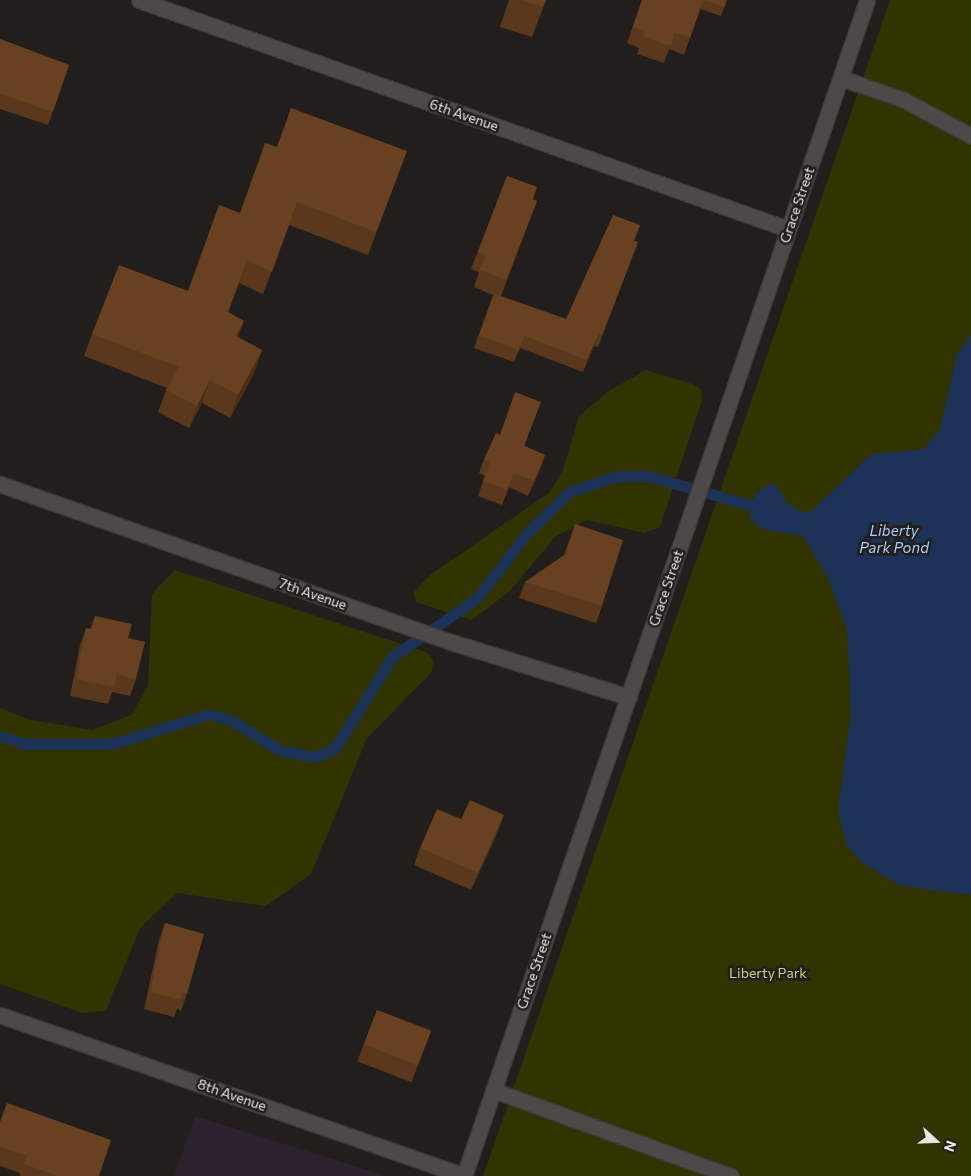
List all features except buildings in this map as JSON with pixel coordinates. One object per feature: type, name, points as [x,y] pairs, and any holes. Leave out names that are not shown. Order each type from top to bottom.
[{"type":"street","name":"6th Avenue","points":[[139,0],[788,229]]},
{"type":"street","name":"Grace Street","points":[[464,1176],[868,0]]},
{"type":"street","points":[[841,78],[904,100],[971,136]]},
{"type":"street","name":"7th Avenue","points":[[0,484],[451,642],[629,697]]},
{"type":"street","name":"8th Avenue","points":[[0,1015],[464,1176]]},
{"type":"street","points":[[493,1090],[731,1176]]},
{"type":"shaded area","points":[[195,1116],[387,1176],[174,1176]]},
{"type":"green space","name":"Liberty Park","points":[[890,0],[971,0],[971,1176],[483,1176]]},
{"type":"green space","points":[[646,370],[692,384],[701,389],[702,400],[660,527],[644,533],[587,520],[556,536],[510,591],[472,620],[416,602],[414,592],[430,575],[549,493],[563,470],[579,416],[609,391]]},
{"type":"green space","points":[[175,570],[426,652],[434,661],[431,673],[367,738],[311,874],[265,906],[177,893],[140,928],[106,1011],[83,1013],[0,984],[0,708],[30,720],[92,730],[131,715],[148,686],[152,594]]},
{"type":"water","name":"Liberty Park Pond","points":[[971,334],[971,895],[901,886],[863,863],[847,846],[838,810],[851,713],[847,630],[829,580],[803,536],[765,530],[749,519],[757,491],[774,483],[788,504],[804,513],[813,510],[870,455],[924,449],[940,429],[957,354]]},
{"type":"waterway","points":[[0,736],[26,744],[111,744],[209,714],[233,721],[279,750],[315,757],[335,748],[392,657],[477,598],[528,532],[569,492],[618,476],[649,476],[753,506]]}]
